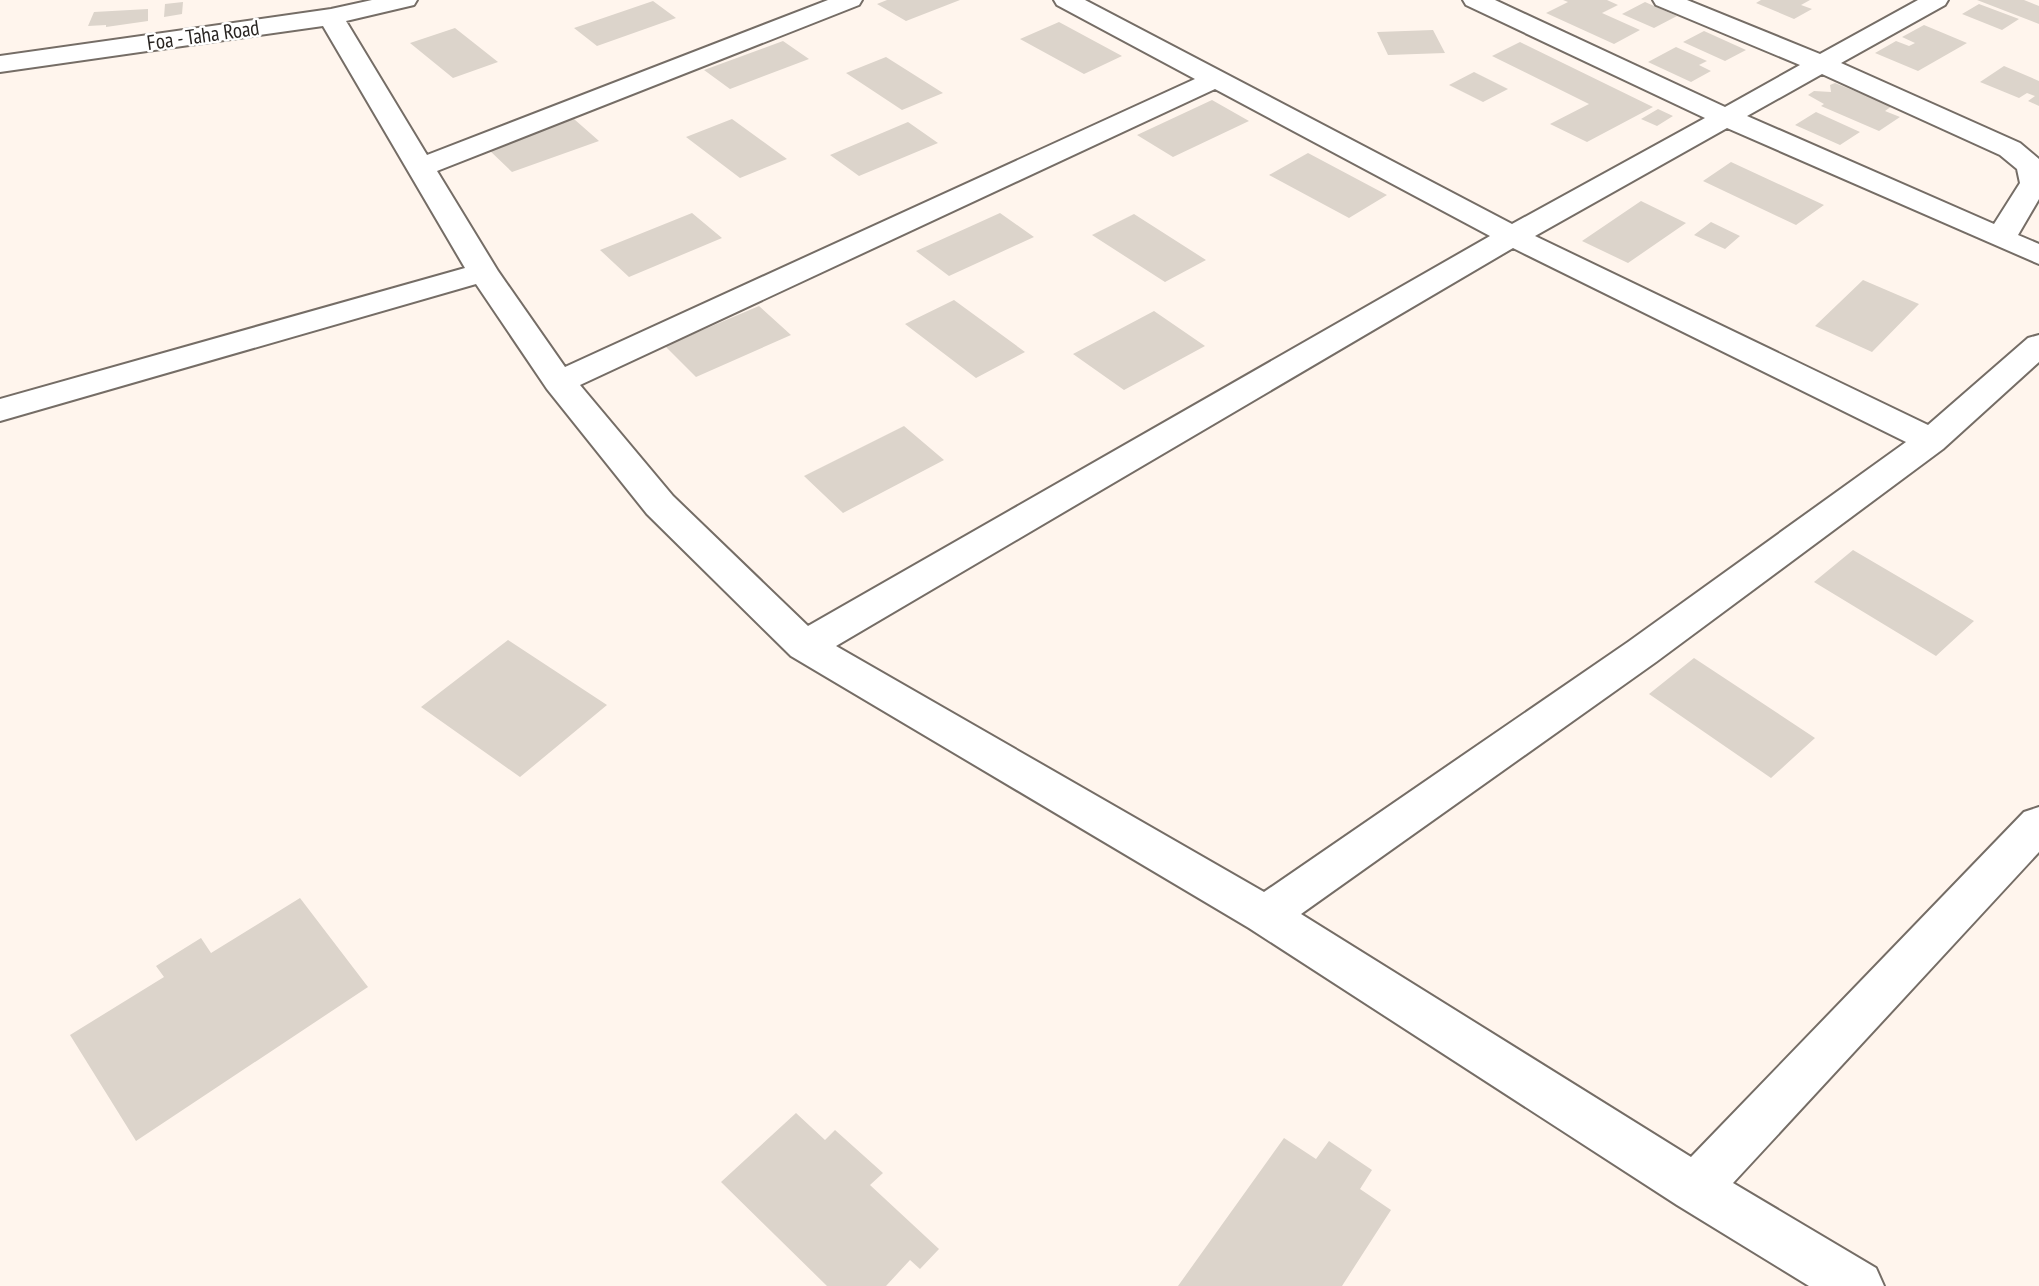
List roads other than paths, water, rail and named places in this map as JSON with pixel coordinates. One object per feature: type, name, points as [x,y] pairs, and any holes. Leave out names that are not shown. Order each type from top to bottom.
[{"type":"street","name":"Foa - Taha Road","points":[[0,64],[331,17],[405,0]]},
{"type":"street","points":[[419,168],[850,0]]},
{"type":"street","points":[[1066,0],[1213,80],[1513,236],[1931,442]]},
{"type":"street","points":[[1475,0],[1723,116],[2039,255]]},
{"type":"street","points":[[1665,0],[1821,64],[2010,149],[2030,166],[2034,183],[2001,238]]},
{"type":"street","points":[[805,646],[1723,116],[1936,0]]},
{"type":"street","points":[[331,17],[483,272],[559,382],[660,505],[805,646],[1265,915],[1695,1188],[1858,1286]]},
{"type":"street","points":[[559,382],[1213,80]]},
{"type":"street","points":[[0,410],[483,272]]},
{"type":"street","points":[[1265,915],[1642,652],[1931,442],[2039,345]]},
{"type":"street","points":[[1695,1188],[2039,824]]}]
